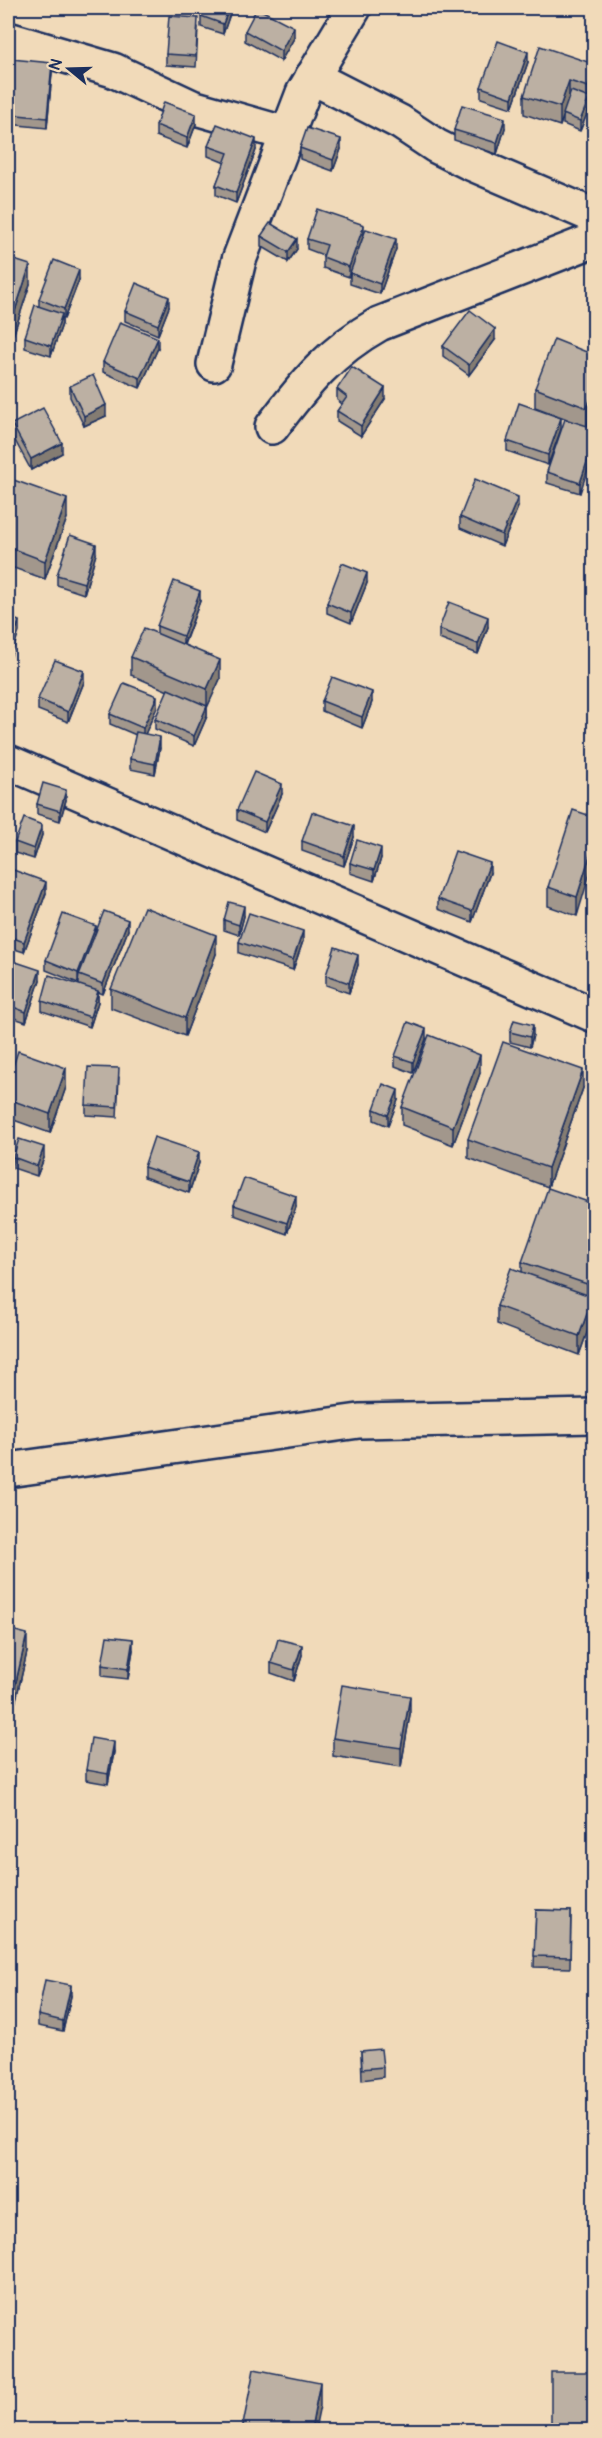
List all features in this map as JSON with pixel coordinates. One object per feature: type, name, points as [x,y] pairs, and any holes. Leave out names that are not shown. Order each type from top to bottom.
[{"type":"street","points":[[214,364],[239,260],[287,134],[312,77],[354,8]]},
{"type":"street","points":[[8,39],[113,70],[183,104],[287,134]]},
{"type":"street","points":[[312,77],[400,122],[436,146],[468,162],[594,216]]},
{"type":"street","points":[[272,427],[303,384],[349,340],[379,324],[594,240]]},
{"type":"street","points":[[8,762],[594,1015]]},
{"type":"street","points":[[8,1470],[359,1421],[594,1416]]},
{"type":"building","points":[[204,8],[229,8],[223,24],[201,16]]},
{"type":"building","points":[[257,8],[294,27],[281,51],[245,31]]},
{"type":"building","points":[[169,16],[198,18],[196,56],[166,54]]},
{"type":"building","points":[[498,41],[528,52],[512,98],[481,87]]},
{"type":"building","points":[[540,46],[594,64],[588,87],[569,81],[560,107],[524,96]]},
{"type":"building","points":[[11,59],[52,63],[47,118],[8,114]]},
{"type":"building","points":[[571,91],[589,98],[580,121],[563,114]]},
{"type":"building","points":[[164,102],[196,114],[187,138],[156,125]]},
{"type":"building","points":[[462,105],[505,118],[497,143],[454,130]]},
{"type":"building","points":[[217,124],[256,139],[236,193],[216,185],[228,153],[208,146]]},
{"type":"building","points":[[307,128],[341,139],[333,160],[300,148]]},
{"type":"building","points":[[317,209],[364,225],[349,267],[323,257],[327,245],[307,239]]},
{"type":"building","points":[[270,223],[297,239],[288,252],[261,236]]},
{"type":"building","points":[[366,229],[396,239],[380,284],[350,273]]},
{"type":"building","points":[[8,258],[30,265],[12,320],[8,319]]},
{"type":"building","points":[[54,260],[79,270],[64,309],[39,299]]},
{"type":"building","points":[[136,283],[169,297],[158,325],[125,311]]},
{"type":"building","points":[[594,286],[594,306],[588,304]]},
{"type":"building","points":[[35,305],[62,314],[51,346],[25,337]]},
{"type":"building","points":[[470,310],[495,329],[469,365],[443,346]]},
{"type":"building","points":[[120,322],[158,338],[140,378],[103,362]]},
{"type":"building","points":[[554,339],[594,355],[594,389],[587,408],[535,388]]},
{"type":"building","points":[[352,367],[385,388],[361,426],[337,411],[347,397],[337,389]]},
{"type":"building","points":[[93,375],[106,405],[84,416],[70,386]]},
{"type":"building","points":[[519,403],[561,418],[548,455],[507,441]]},
{"type":"building","points":[[43,408],[62,443],[31,459],[12,424]]},
{"type":"building","points":[[8,415],[10,415],[11,479],[8,478]]},
{"type":"building","points":[[565,419],[594,428],[594,441],[580,483],[547,472]]},
{"type":"building","points":[[8,478],[67,499],[45,561],[8,547]]},
{"type":"building","points":[[475,479],[518,497],[502,535],[460,517]]},
{"type":"building","points":[[70,535],[96,544],[84,583],[57,575]]},
{"type":"building","points":[[342,563],[367,573],[351,613],[327,603]]},
{"type":"building","points":[[174,581],[200,591],[183,636],[157,626]]},
{"type":"building","points":[[449,602],[488,617],[478,644],[439,629]]},
{"type":"building","points":[[8,617],[19,621],[8,654]]},
{"type":"building","points":[[144,628],[220,660],[207,689],[131,657]]},
{"type":"building","points":[[55,660],[84,671],[68,712],[38,699]]},
{"type":"building","points":[[332,677],[372,692],[362,717],[322,701]]},
{"type":"building","points":[[124,683],[157,696],[143,728],[110,714]]},
{"type":"building","points":[[168,689],[207,706],[194,736],[155,719]]},
{"type":"building","points":[[136,732],[160,737],[155,764],[130,759]]},
{"type":"building","points":[[254,772],[282,784],[265,822],[237,810]]},
{"type":"building","points":[[43,783],[66,790],[60,811],[37,804]]},
{"type":"building","points":[[573,810],[594,817],[594,842],[577,897],[548,887]]},
{"type":"building","points":[[312,812],[354,826],[344,856],[302,841]]},
{"type":"building","points":[[24,818],[42,825],[34,849],[15,842]]},
{"type":"building","points":[[357,840],[381,848],[374,870],[350,863]]},
{"type":"building","points":[[455,851],[490,863],[472,911],[438,899]]},
{"type":"building","points":[[8,868],[46,882],[24,942],[8,936],[10,929],[8,928]]},
{"type":"building","points":[[229,902],[244,906],[239,925],[224,920]]},
{"type":"building","points":[[144,907],[216,935],[185,1018],[111,989]]},
{"type":"building","points":[[104,911],[128,920],[103,984],[79,975]]},
{"type":"building","points":[[249,913],[303,931],[293,960],[239,942]]},
{"type":"building","points":[[63,914],[96,926],[78,973],[46,960]]},
{"type":"building","points":[[335,947],[358,955],[349,983],[326,975]]},
{"type":"building","points":[[16,962],[40,970],[26,1012],[8,1005],[8,987]]},
{"type":"building","points":[[49,975],[98,991],[90,1017],[42,1001]]},
{"type":"building","points":[[514,1020],[533,1025],[530,1037],[510,1032]]},
{"type":"building","points":[[408,1022],[426,1029],[413,1062],[395,1056]]},
{"type":"building","points":[[429,1035],[480,1055],[453,1127],[402,1107]]},
{"type":"building","points":[[503,1042],[583,1070],[548,1168],[468,1139]]},
{"type":"building","points":[[18,1051],[66,1068],[50,1114],[8,1099],[8,1081]]},
{"type":"building","points":[[88,1067],[119,1068],[117,1107],[86,1105]]},
{"type":"building","points":[[383,1084],[398,1090],[388,1115],[374,1109]]},
{"type":"building","points":[[154,1137],[199,1152],[189,1182],[144,1167]]},
{"type":"building","points":[[19,1139],[44,1147],[37,1166],[13,1157]]},
{"type":"building","points":[[244,1178],[296,1196],[287,1223],[234,1205]]},
{"type":"building","points":[[548,1188],[594,1204],[594,1263],[587,1284],[522,1262]]},
{"type":"building","points":[[511,1268],[593,1297],[579,1336],[497,1306]]},
{"type":"building","points":[[8,1629],[27,1634],[15,1686],[8,1684]]},
{"type":"building","points":[[107,1636],[133,1639],[128,1669],[102,1665]]},
{"type":"building","points":[[278,1639],[302,1645],[294,1670],[271,1663]]},
{"type":"building","points":[[342,1685],[410,1696],[401,1748],[333,1738]]},
{"type":"building","points":[[91,1738],[114,1742],[108,1774],[86,1770]]},
{"type":"building","points":[[536,1910],[571,1911],[570,1957],[534,1956]]},
{"type":"building","points":[[45,1980],[71,1985],[63,2021],[38,2015]]},
{"type":"building","points":[[381,2049],[383,2067],[362,2069],[361,2051]]},
{"type":"building","points":[[254,2369],[320,2382],[311,2430],[242,2430]]},
{"type":"building","points":[[551,2372],[594,2372],[594,2430],[551,2430]]}]
